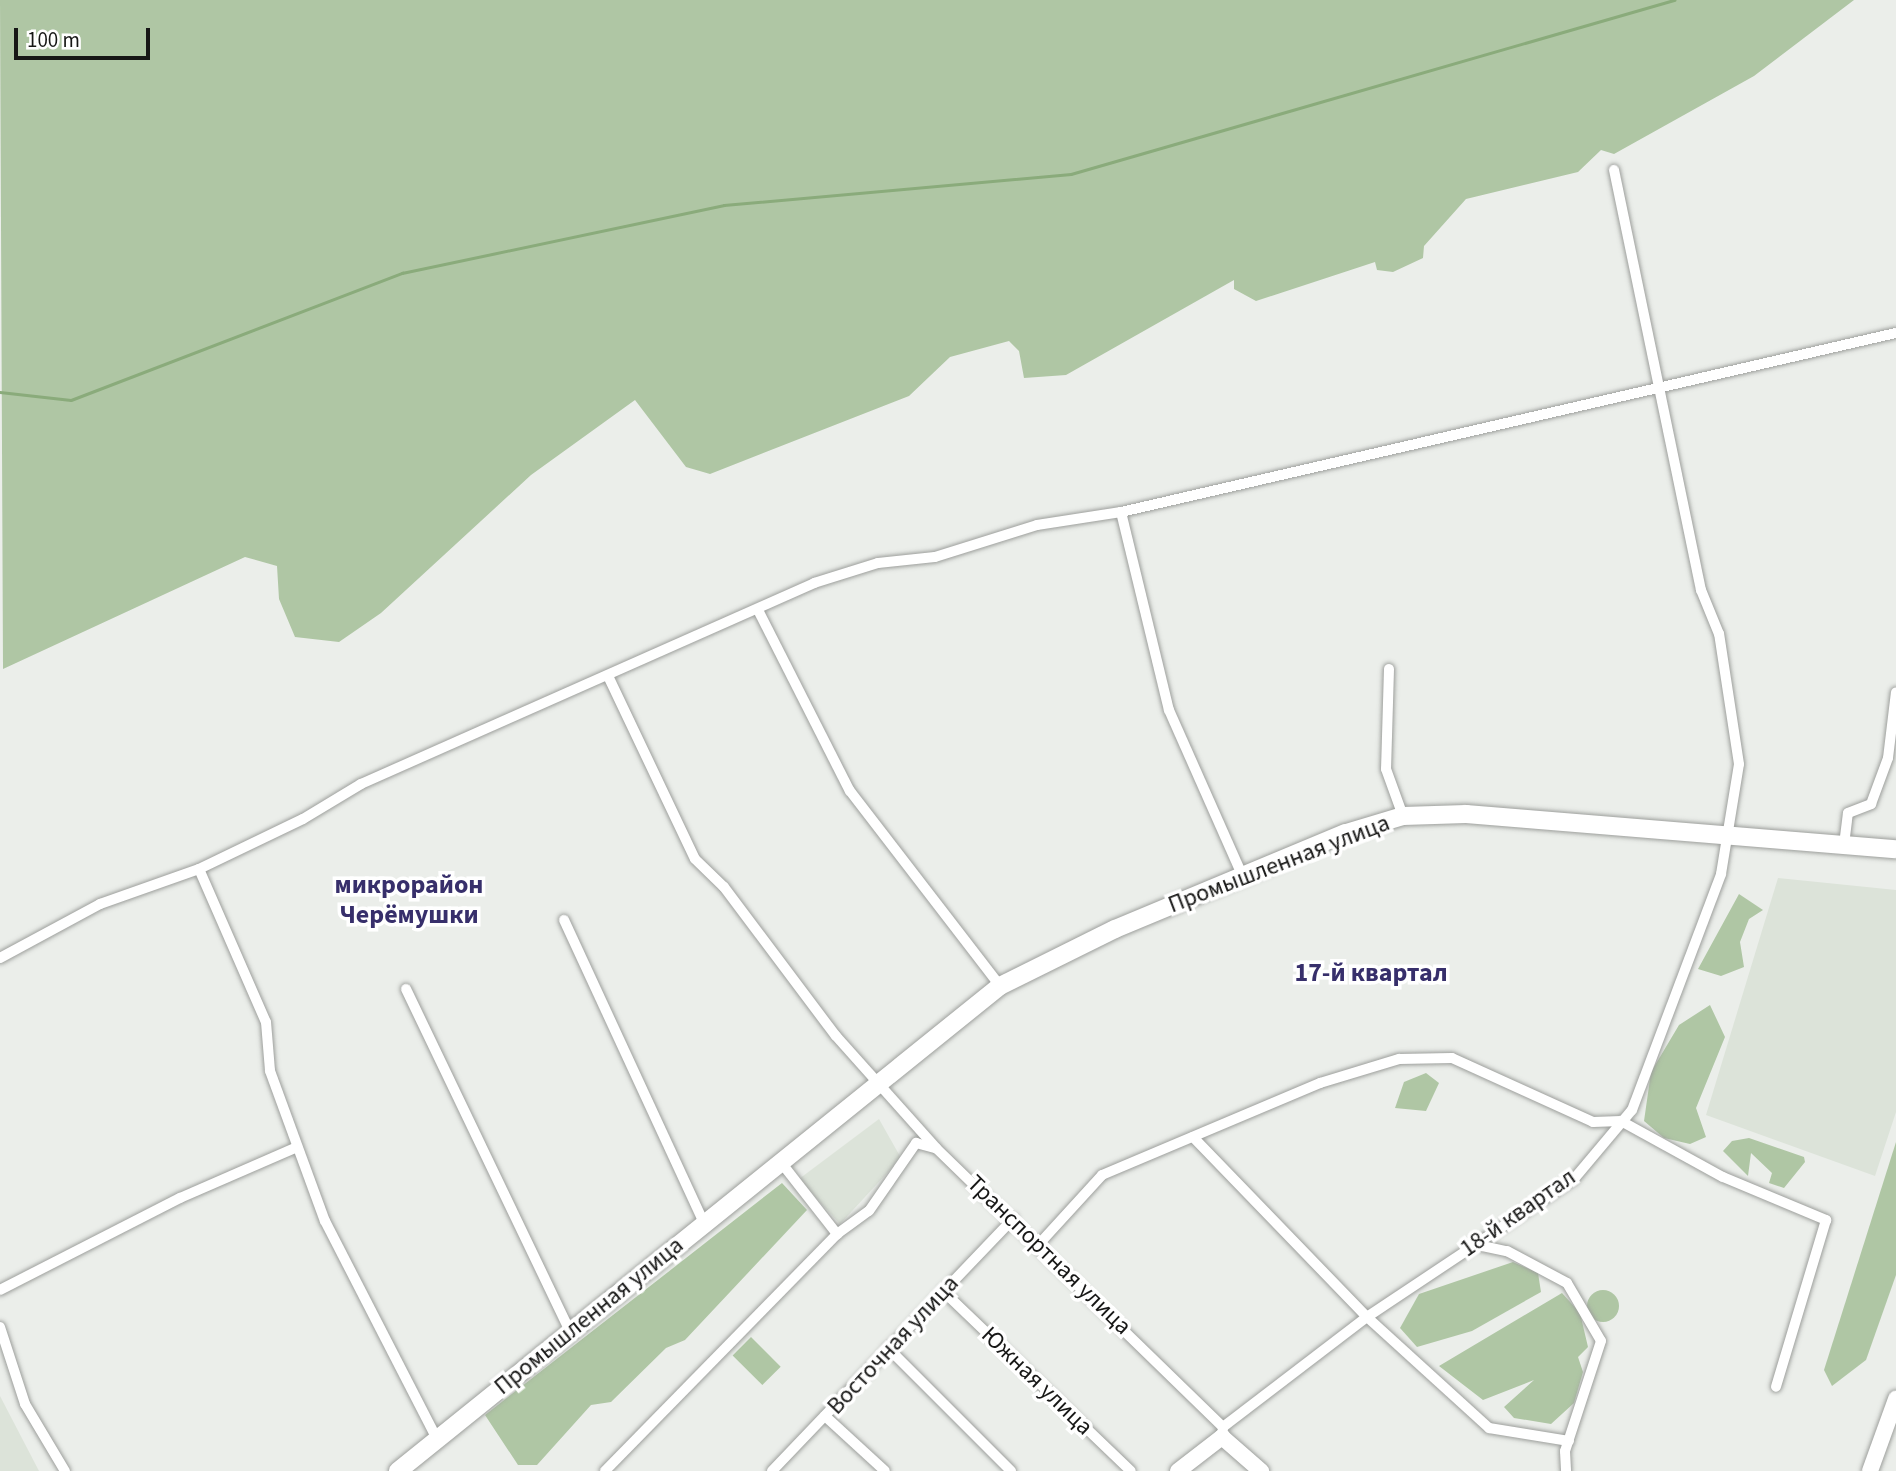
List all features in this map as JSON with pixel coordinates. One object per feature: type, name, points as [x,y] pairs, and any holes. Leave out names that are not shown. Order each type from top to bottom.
[{"type":"main road","name":"Промышленная улица","points":[[407,1468],[438,1439],[878,1080],[1000,986],[1243,877],[1403,816],[1466,814],[1896,849]]},
{"type":"street","name":"18-й квартал","points":[[1223,1432],[1367,1317],[1574,1179],[1632,1110],[1732,837],[1739,764],[1719,634],[1702,590],[1614,170]]},
{"type":"street","points":[[0,958],[100,904],[199,869],[361,784],[759,612],[814,583],[878,563],[935,557],[1037,525],[1121,512],[1661,391],[1896,333]]},
{"type":"street","points":[[1121,512],[1169,709],[1243,877]]},
{"type":"street","points":[[759,612],[850,791],[1000,986]]},
{"type":"street","points":[[1389,669],[1386,769],[1403,816]]},
{"type":"street","name":"Транспортная улица","points":[[609,678],[695,859],[936,1148],[1040,1243],[1261,1471]]},
{"type":"street","points":[[1844,845],[1848,813],[1871,804],[1888,758],[1896,692]]},
{"type":"street","points":[[199,869],[266,1022],[270,1071],[295,1148],[438,1439]]},
{"type":"street","points":[[564,920],[704,1223]]},
{"type":"street","points":[[407,989],[570,1331]]},
{"type":"street","points":[[1040,1243],[1102,1175],[1320,1083],[1412,1059],[1452,1058],[1593,1122],[1621,1121],[1723,1177],[1826,1220],[1776,1387]]},
{"type":"street","points":[[1193,1137],[1367,1317],[1489,1428],[1569,1441]]},
{"type":"street","points":[[605,1471],[837,1234],[869,1211],[916,1143],[936,1148]]},
{"type":"street","points":[[0,1290],[180,1198],[295,1148]]},
{"type":"street","points":[[780,1161],[837,1234]]},
{"type":"street","name":"Восточная улица","points":[[772,1471],[1013,1219]]},
{"type":"street","points":[[1473,1244],[1507,1251],[1567,1283],[1601,1341],[1569,1441],[1566,1471]]},
{"type":"street","name":"Южная улица","points":[[943,1291],[1131,1471]]},
{"type":"street","points":[[0,1327],[25,1404],[65,1471]]},
{"type":"street","points":[[888,1348],[1011,1471]]},
{"type":"street","points":[[1870,1471],[1896,1399]]},
{"type":"street","points":[[825,1416],[885,1471]]},
{"type":"street","points":[[1178,1471],[1223,1432]]},
{"type":"shaded area","points":[[1778,878],[1896,890],[1896,1112],[1875,1176],[1706,1115]]},
{"type":"shaded area","points":[[879,1119],[901,1158],[840,1224],[799,1179]]},
{"type":"shaded area","points":[[0,1396],[39,1471],[0,1471]]},
{"type":"green space","points":[[0,0],[1854,0],[1754,76],[1614,154],[1601,150],[1578,172],[1466,199],[1424,246],[1423,258],[1393,272],[1377,270],[1375,262],[1256,301],[1234,289],[1234,280],[1066,375],[1024,378],[1019,351],[1009,341],[950,357],[909,396],[710,474],[686,467],[635,400],[531,475],[381,613],[339,642],[295,637],[279,599],[277,566],[245,557],[3,669]]},
{"type":"green space","points":[[1739,894],[1763,910],[1749,919],[1740,942],[1744,967],[1721,976],[1698,969]]},
{"type":"green space","points":[[1710,1005],[1725,1037],[1696,1108],[1706,1137],[1690,1144],[1664,1138],[1644,1121],[1651,1072],[1679,1025]]},
{"type":"green space","points":[[1426,1073],[1439,1083],[1426,1111],[1395,1108],[1404,1082]]},
{"type":"green space","points":[[1749,1138],[1804,1157],[1805,1162],[1784,1188],[1769,1183],[1772,1173],[1751,1153],[1748,1176],[1723,1151],[1732,1141]]},
{"type":"green space","points":[[1896,1142],[1896,1275],[1866,1360],[1832,1386],[1824,1370]]},
{"type":"green space","points":[[782,1183],[807,1210],[685,1340],[666,1348],[611,1402],[591,1405],[537,1465],[518,1465],[485,1415]]},
{"type":"green space","points":[[1513,1262],[1538,1273],[1541,1292],[1472,1331],[1417,1347],[1400,1328],[1419,1294]]},
{"type":"green space","points":[[1603,1290],[1614,1295],[1619,1306],[1614,1317],[1603,1322],[1592,1317],[1587,1306],[1592,1295]]},
{"type":"green space","points":[[1562,1293],[1580,1313],[1588,1347],[1578,1357],[1583,1372],[1574,1403],[1551,1424],[1514,1418],[1504,1407],[1534,1380],[1483,1400],[1439,1366]]},
{"type":"green space","points":[[751,1337],[781,1367],[762,1385],[733,1355]]},
{"type":"waterway","points":[[0,392],[71,400],[402,273],[724,205],[1071,174],[1674,0]]},
{"type":"district","name":"микрорайон Черёмушки","points":[[409,900]]},
{"type":"district","name":"17-й квартал","points":[[1371,973]]}]
